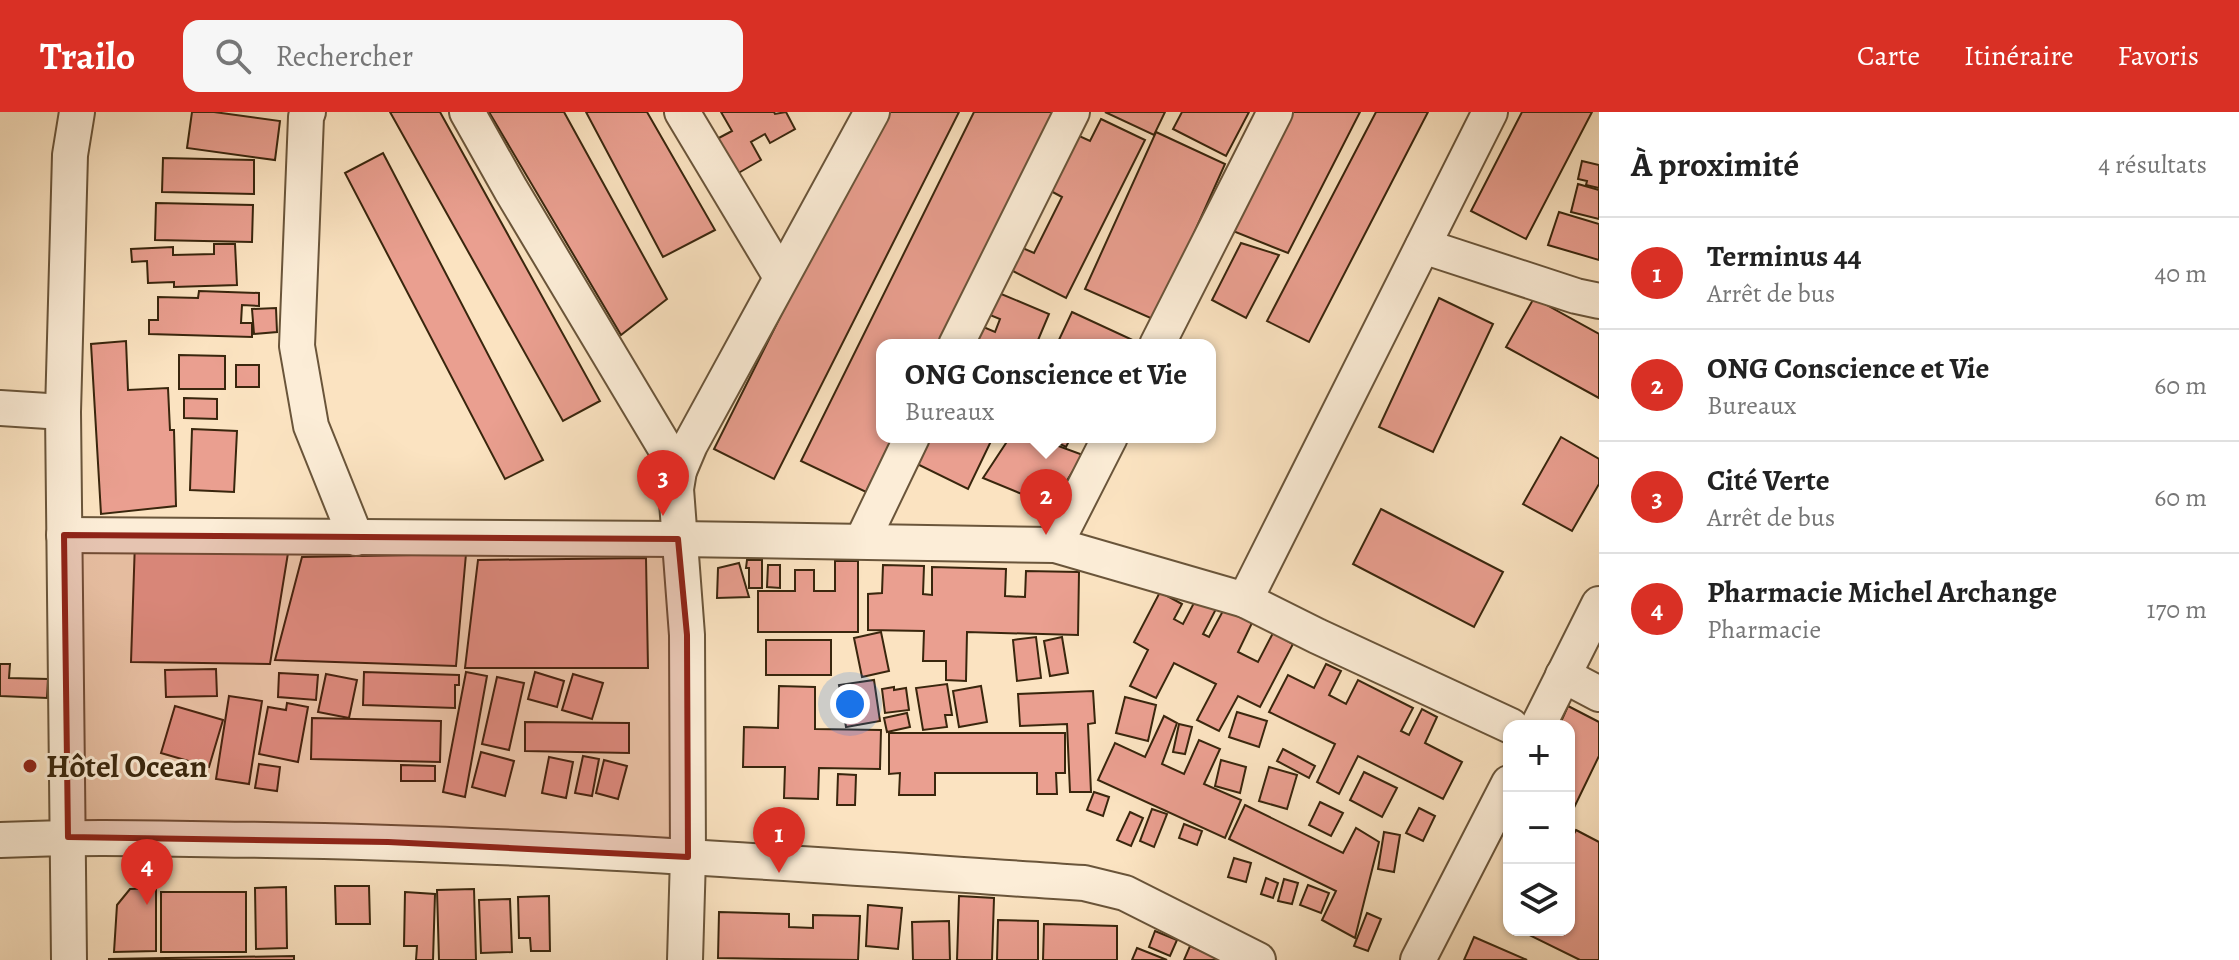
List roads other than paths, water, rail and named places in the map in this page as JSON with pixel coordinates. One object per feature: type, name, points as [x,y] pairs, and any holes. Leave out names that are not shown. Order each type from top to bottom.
[{"type":"street","points":[[69,960],[63,412],[70,155],[77,112]]},
{"type":"street","points":[[308,112],[297,346],[311,426],[356,538]]},
{"type":"street","points":[[467,112],[679,471]]},
{"type":"street","points":[[682,112],[781,277]]},
{"type":"street","points":[[685,960],[687,635],[678,539],[676,489],[679,471],[690,445],[872,112]]},
{"type":"street","points":[[959,339],[1072,112]]},
{"type":"street","points":[[1160,339],[1275,112]]},
{"type":"street","points":[[1245,600],[1490,112]]},
{"type":"street","points":[[1423,246],[1599,301]]},
{"type":"street","points":[[0,408],[63,412]]},
{"type":"street","points":[[862,541],[909,443]]},
{"type":"street","points":[[1055,545],[1107,443]]},
{"type":"street","points":[[64,535],[1055,545],[1245,600],[1503,722]]},
{"type":"street","points":[[1541,720],[1599,604]]},
{"type":"street","points":[[1563,675],[1599,694]]},
{"type":"street","points":[[1418,960],[1504,792]]},
{"type":"street","points":[[0,840],[68,837],[388,842],[688,857],[1084,883],[1125,893],[1258,960]]},
{"type":"place","name":"Cité Verte","points":[[663,516]]},
{"type":"place","name":"ONG Conscience et Vie","points":[[1046,535]]},
{"type":"place","name":"Hôtel Ocean","points":[[30,766]]},
{"type":"place","name":"Terminus 44","points":[[779,873]]},
{"type":"place","name":"Pharmacie Michel Archange","points":[[147,905]]}]
